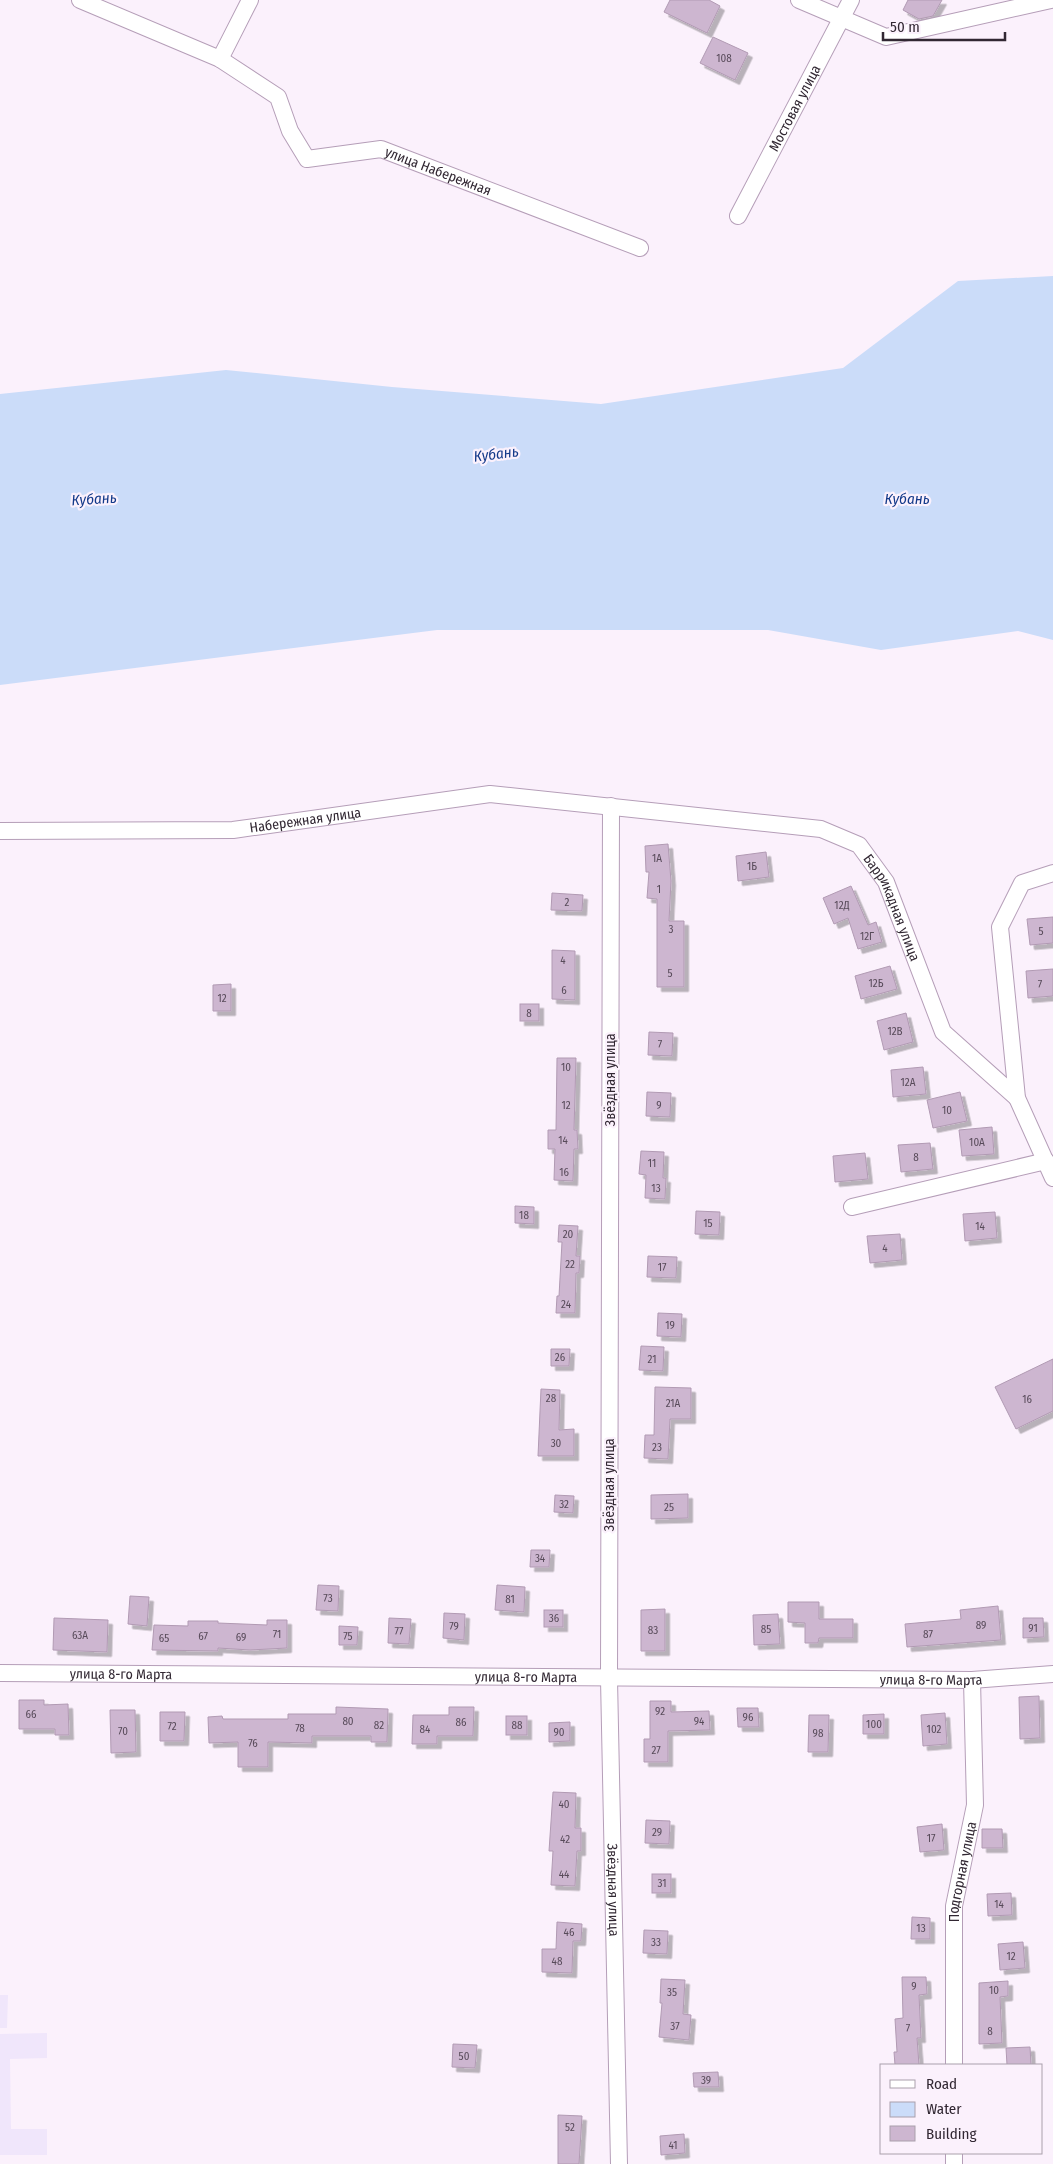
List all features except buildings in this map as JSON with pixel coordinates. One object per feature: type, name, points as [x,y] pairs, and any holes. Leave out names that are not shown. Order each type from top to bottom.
[{"type":"street","name":"улица Набережная","points":[[80,0],[220,59],[278,97],[290,130],[307,159],[381,149],[640,248]]},
{"type":"street","points":[[220,59],[250,0]]},
{"type":"street","points":[[799,0],[886,37],[1051,0]]},
{"type":"street","name":"Мостовая улица","points":[[738,216],[852,0]]},
{"type":"street","name":"Набережная улица","points":[[0,830],[233,830],[490,794],[611,806]]},
{"type":"street","name":"Баррикадная улица","points":[[611,806],[821,829],[859,845],[886,882],[943,1032],[1017,1098]]},
{"type":"street","name":"Звёздная улица","points":[[611,806],[609,1679],[619,2164]]},
{"type":"street","name":"Баррикадная улица","points":[[1053,873],[1022,883],[1000,926],[1017,1098],[1053,1178]]},
{"type":"street","points":[[852,1207],[1046,1161]]},
{"type":"street","name":"улица 8-го Марта","points":[[0,1673],[609,1679],[972,1680],[1053,1674]]},
{"type":"street","name":"Подгорная улица","points":[[954,2064],[954,1906],[976,1805],[972,1680]]},
{"type":"shaded area","points":[[0,1995],[8,1995],[7,2028],[0,2028]]},
{"type":"shaded area","points":[[47,2033],[47,2058],[10,2059],[11,2129],[47,2129],[47,2155],[0,2155],[0,2034]]},
{"type":"water","name":"Кубань","points":[[1053,276],[1053,640],[1018,631],[881,650],[768,630],[437,630],[0,685],[0,394],[226,370],[392,387],[601,404],[843,368],[958,281]]}]
